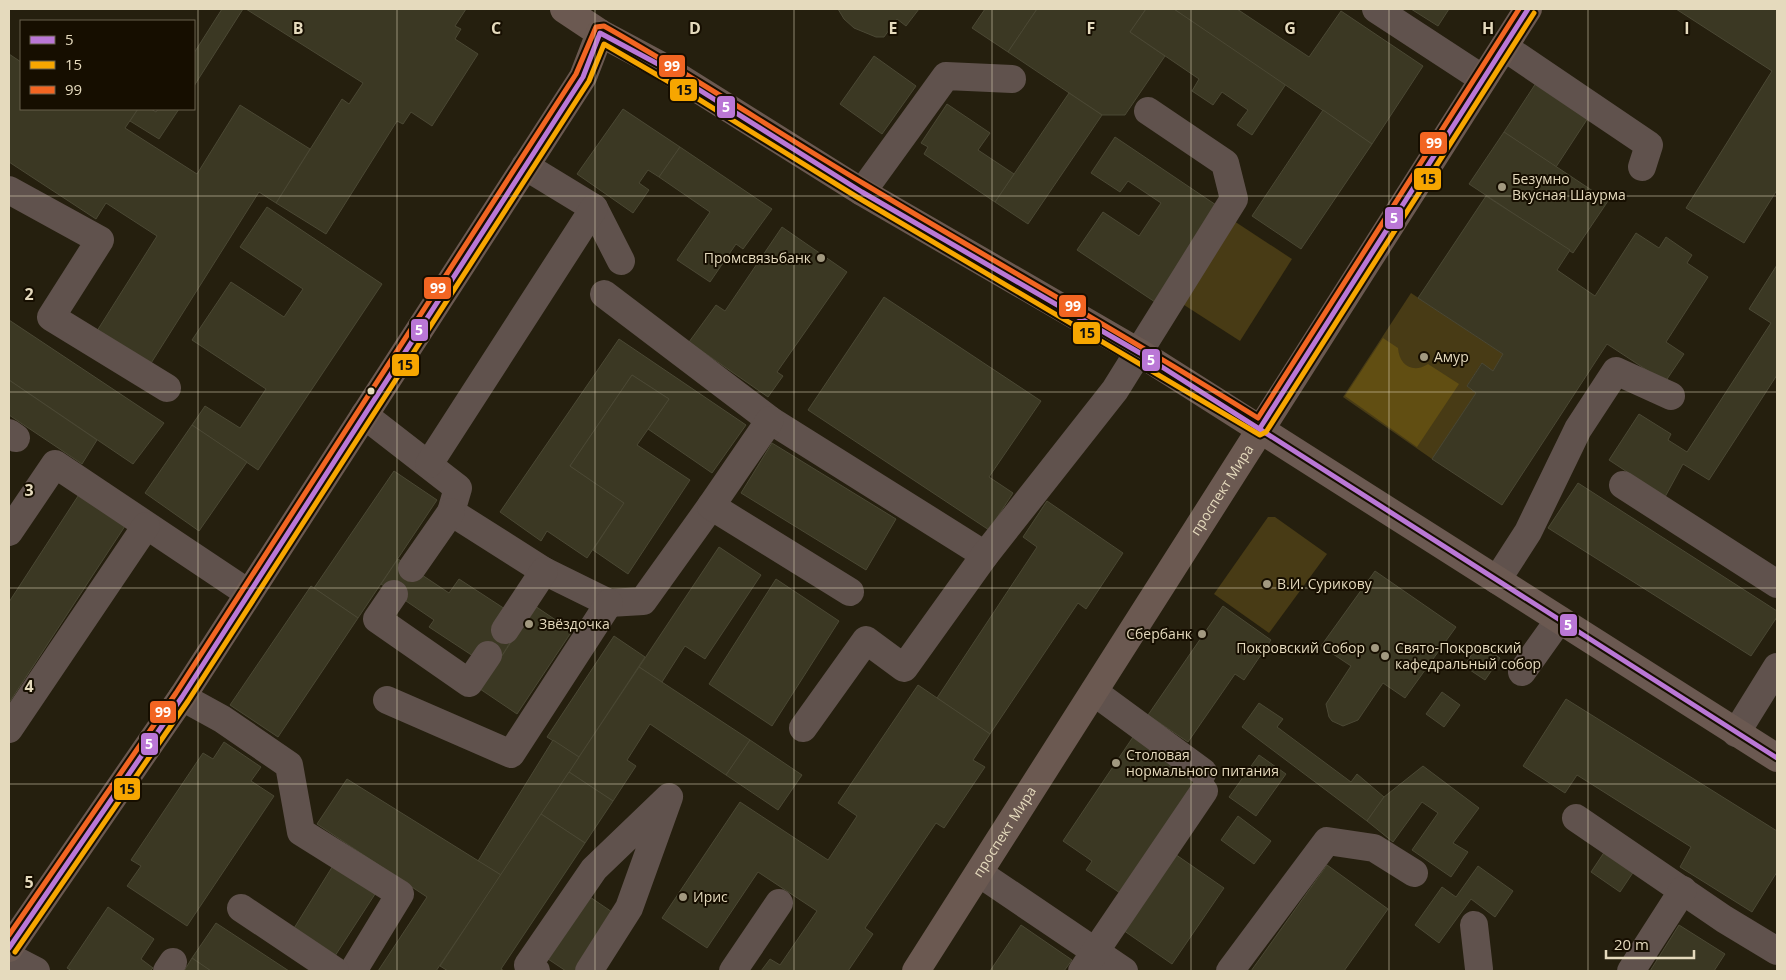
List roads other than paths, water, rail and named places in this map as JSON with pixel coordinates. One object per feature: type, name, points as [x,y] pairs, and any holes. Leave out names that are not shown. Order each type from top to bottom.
[{"type":"main road","points":[[564,9],[600,33],[658,64],[862,192],[1140,353],[1777,758]]},
{"type":"main road","name":"проспект Мира","points":[[916,971],[1528,9]]},
{"type":"main road","points":[[9,948],[182,696],[583,77],[600,33]]},
{"type":"lane","points":[[1376,9],[1483,79]]},
{"type":"lane","points":[[1504,47],[1649,145],[1642,167]]},
{"type":"lane","points":[[862,192],[946,76],[1012,79]]},
{"type":"lane","points":[[803,728],[866,640],[904,668],[985,555],[1115,390],[1140,353],[1234,199],[1225,163],[1148,111]]},
{"type":"lane","points":[[525,166],[594,208],[621,261]]},
{"type":"lane","points":[[9,190],[100,240],[51,317],[167,388]]},
{"type":"lane","points":[[429,464],[594,208]]},
{"type":"lane","points":[[604,294],[770,420],[985,555]]},
{"type":"lane","points":[[1497,580],[1528,532],[1578,429],[1616,371],[1671,396]]},
{"type":"lane","points":[[364,415],[458,488],[451,512],[412,568]]},
{"type":"lane","points":[[451,512],[544,571],[609,602],[644,601],[770,420]]},
{"type":"lane","points":[[9,532],[55,464],[248,593]]},
{"type":"lane","points":[[1624,485],[1777,584]]},
{"type":"lane","points":[[710,506],[850,592]]},
{"type":"lane","points":[[9,728],[146,526]]},
{"type":"lane","points":[[505,630],[544,571]]},
{"type":"lane","points":[[394,594],[377,619],[469,684],[488,655]]},
{"type":"lane","points":[[387,700],[511,754],[609,602]]},
{"type":"lane","points":[[1522,672],[1559,620]]},
{"type":"lane","points":[[1736,733],[1777,667]]},
{"type":"lane","points":[[1089,961],[1204,781],[1094,692]]},
{"type":"lane","points":[[182,696],[222,720],[289,765],[301,832],[400,894],[353,971]]},
{"type":"lane","points":[[536,971],[528,965],[594,869],[669,797],[629,908],[589,971]]},
{"type":"lane","points":[[1576,818],[1777,951]]},
{"type":"lane","points":[[1230,971],[1327,841],[1374,848],[1414,874]]},
{"type":"lane","points":[[979,873],[1089,961],[1124,971]]},
{"type":"lane","points":[[1631,971],[1683,890]]},
{"type":"lane","points":[[733,971],[779,903]]},
{"type":"lane","points":[[241,908],[335,971]]},
{"type":"lane","points":[[1474,925],[1479,971]]},
{"type":"lane","points":[[9,957],[36,971]]},
{"type":"place","name":"Безумно Вкусная Шаурма","points":[[1502,187]]},
{"type":"place","name":"Промсвязьбанк","points":[[821,258]]},
{"type":"place","name":"Амур","points":[[1424,357]]},
{"type":"place","name":"В.И. Сурикову","points":[[1267,584]]},
{"type":"place","name":"Звёздочка","points":[[529,624]]},
{"type":"place","name":"Сбербанк","points":[[1202,634]]},
{"type":"place","name":"Покровский Собор","points":[[1375,648]]},
{"type":"place","name":"Свято-Покровский кафедральный собор","points":[[1385,656]]},
{"type":"place","name":"Столовая нормального питания","points":[[1116,763]]},
{"type":"place","name":"Ирис","points":[[683,897]]}]
